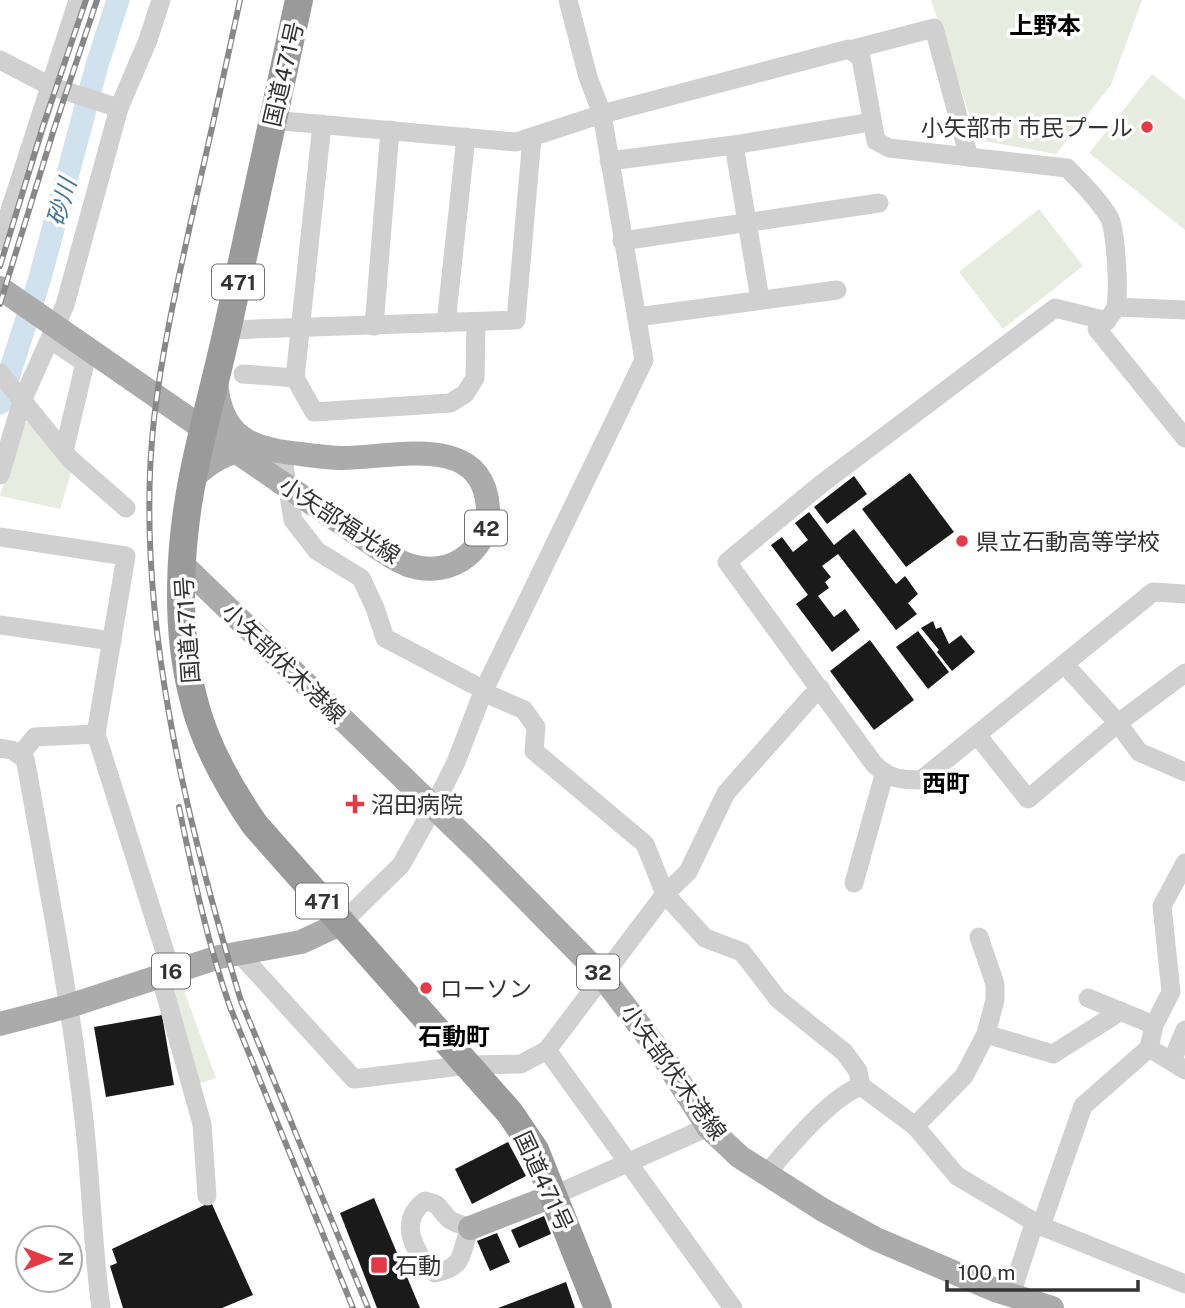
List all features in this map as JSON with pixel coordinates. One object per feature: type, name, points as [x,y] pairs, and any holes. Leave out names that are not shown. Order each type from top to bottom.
[{"type":"highway","name":"国道471号","points":[[299,0],[228,330],[229,375],[193,478],[183,565],[187,669],[204,732],[234,796],[281,857],[510,1113],[535,1150],[598,1308]]},
{"type":"main road","name":"小矢部福光線","points":[[0,288],[312,503],[399,561],[423,568],[449,566],[473,551],[482,539],[487,525],[486,496],[478,477],[462,462],[450,457],[418,453],[328,457],[270,450],[228,455],[202,468],[193,478]]},
{"type":"main road","points":[[229,375],[217,394],[227,421],[235,432],[270,450]]},
{"type":"main road","name":"小矢部伏木港線","points":[[183,565],[480,852],[602,976],[662,1055],[708,1127],[740,1157],[876,1240],[999,1298],[1052,1308]]},
{"type":"main road","name":"16","points":[[0,1024],[69,1006],[166,973],[239,953],[301,942],[342,923]]},
{"type":"main road","points":[[470,1228],[555,1195]]},
{"type":"street","points":[[0,242],[78,0]]},
{"type":"street","points":[[0,475],[22,401],[65,305],[110,106],[148,40],[161,0]]},
{"type":"street","points":[[342,923],[401,865],[433,808],[457,762],[483,691],[644,360],[602,114],[588,77],[568,0]]},
{"type":"street","points":[[272,120],[516,142],[602,114],[934,28],[969,157]]},
{"type":"street","points":[[850,50],[860,58],[876,141],[889,148],[1067,168],[1085,186],[1111,219],[1115,237],[1112,314],[1097,329],[1185,439]]},
{"type":"street","points":[[0,60],[50,86],[110,106]]},
{"type":"street","points":[[609,161],[734,145],[871,122]]},
{"type":"street","points":[[323,124],[295,378],[314,412],[450,403],[465,394],[475,378],[476,322]]},
{"type":"street","points":[[374,326],[390,131]]},
{"type":"street","points":[[446,323],[466,137]]},
{"type":"street","points":[[228,330],[516,320],[531,138]]},
{"type":"street","points":[[734,145],[760,299]]},
{"type":"street","points":[[622,241],[879,203]]},
{"type":"street","points":[[637,317],[837,290]]},
{"type":"street","points":[[1185,310],[1112,314],[1055,308],[820,485],[727,562],[874,764],[884,775],[896,780],[921,780],[1153,592],[1185,594]]},
{"type":"street","points":[[51,340],[85,363],[64,451]]},
{"type":"street","points":[[0,373],[64,451],[126,508]]},
{"type":"street","points":[[229,375],[295,378]]},
{"type":"street","points":[[270,450],[293,520],[317,551],[361,578],[385,638],[524,710],[536,727],[534,751],[645,844],[665,894],[705,938],[742,951],[778,999],[844,1052],[858,1071],[860,1086],[915,1126],[957,1176],[1041,1226],[1185,1284]]},
{"type":"street","points":[[0,537],[126,556],[96,734],[166,973],[202,1124],[207,1196]]},
{"type":"street","points":[[0,625],[112,641]]},
{"type":"street","points":[[1065,665],[1118,723],[1139,751],[1185,772]]},
{"type":"street","points":[[978,735],[1028,799],[1118,723],[1185,673]]},
{"type":"street","points":[[239,953],[354,1079],[469,1065],[521,1064],[547,1050],[665,894],[688,872],[726,793],[801,707],[821,689]]},
{"type":"street","points":[[20,755],[35,737],[96,734]]},
{"type":"street","points":[[0,748],[12,750],[25,759],[28,774],[69,1006],[83,1114],[94,1259],[101,1308]]},
{"type":"street","points":[[854,883],[884,775]]},
{"type":"street","points":[[999,1298],[1032,1230],[1041,1226],[1083,1106],[1149,1048],[1154,1025],[1171,992],[1162,905],[1185,863]]},
{"type":"street","points":[[915,1126],[964,1076],[985,1034],[995,1000],[995,984],[979,937]]},
{"type":"street","points":[[1088,998],[1154,1025]]},
{"type":"street","points":[[985,1034],[1053,1054],[1121,1011]]},
{"type":"street","points":[[1149,1048],[1178,1065],[1185,1030]]},
{"type":"street","points":[[547,1050],[733,1308]]},
{"type":"street","points":[[766,1174],[799,1136],[848,1091],[860,1086]]},
{"type":"street","points":[[555,1195],[708,1127]]},
{"type":"shaded area","points":[[931,0],[1142,0],[1111,85],[1056,154],[978,140]]},
{"type":"shaded area","name":"小矢部市 市民プール","points":[[1152,74],[1185,100],[1185,230],[1089,153]]},
{"type":"shaded area","points":[[1039,209],[1083,266],[1003,329],[959,272]]},
{"type":"shaded area","points":[[26,422],[34,426],[71,473],[60,509],[0,496],[18,430],[20,425]]},
{"type":"shaded area","points":[[179,977],[216,1078],[195,1085],[168,981]]},
{"type":"building","points":[[910,473],[954,532],[906,567],[862,509]]},
{"type":"building","points":[[854,476],[867,494],[827,524],[814,507]]},
{"type":"building","points":[[809,512],[834,545],[854,529],[896,584],[905,576],[918,594],[908,603],[917,614],[896,630],[838,554],[822,566],[831,577],[825,582],[829,588],[818,596],[834,617],[845,609],[860,630],[832,652],[796,604],[808,595],[771,545],[782,537],[793,552],[808,540],[795,523]]},
{"type":"building","points":[[933,621],[936,629],[941,627],[949,644],[961,635],[975,652],[952,671],[921,628]]},
{"type":"building","points":[[918,631],[949,672],[928,689],[896,647]]},
{"type":"building","points":[[870,640],[914,700],[874,730],[830,671]]},
{"type":"building","points":[[162,1015],[174,1085],[106,1097],[94,1027]]},
{"type":"building","points":[[508,1142],[526,1176],[472,1204],[455,1169]]},
{"type":"building","points":[[374,1198],[420,1308],[377,1308],[340,1213]]},
{"type":"building","points":[[211,1202],[253,1295],[222,1308],[123,1308],[110,1266],[117,1263],[112,1249]]},
{"type":"building","points":[[544,1216],[551,1234],[519,1248],[511,1230]]},
{"type":"building","points":[[497,1233],[510,1262],[490,1271],[477,1241]]},
{"type":"building","points":[[566,1282],[575,1308],[498,1308]]},
{"type":"waterway","name":"砂川","points":[[0,403],[40,278],[97,65],[118,0]]},
{"type":"railway","points":[[0,266],[43,126],[86,0]]},
{"type":"railway","points":[[0,304],[97,0]]},
{"type":"railway","points":[[240,0],[176,289],[157,393],[149,491],[151,564],[158,639],[184,788],[201,861],[241,1001],[368,1308]]},
{"type":"railway","points":[[179,807],[207,933],[230,1007],[353,1308]]},
{"type":"place","name":"小矢部市 市民プール","points":[[1147,127]]},
{"type":"place","name":"県立石動高等学校","points":[[962,541]]},
{"type":"place","name":"沼田病院","points":[[355,804]]},
{"type":"place","name":"ローソン","points":[[426,988]]},
{"type":"place","name":"石動","points":[[379,1265]]},
{"type":"district","name":"上野本","points":[[1045,25]]},
{"type":"district","name":"西町","points":[[946,783]]},
{"type":"district","name":"石動町","points":[[454,1036]]}]
